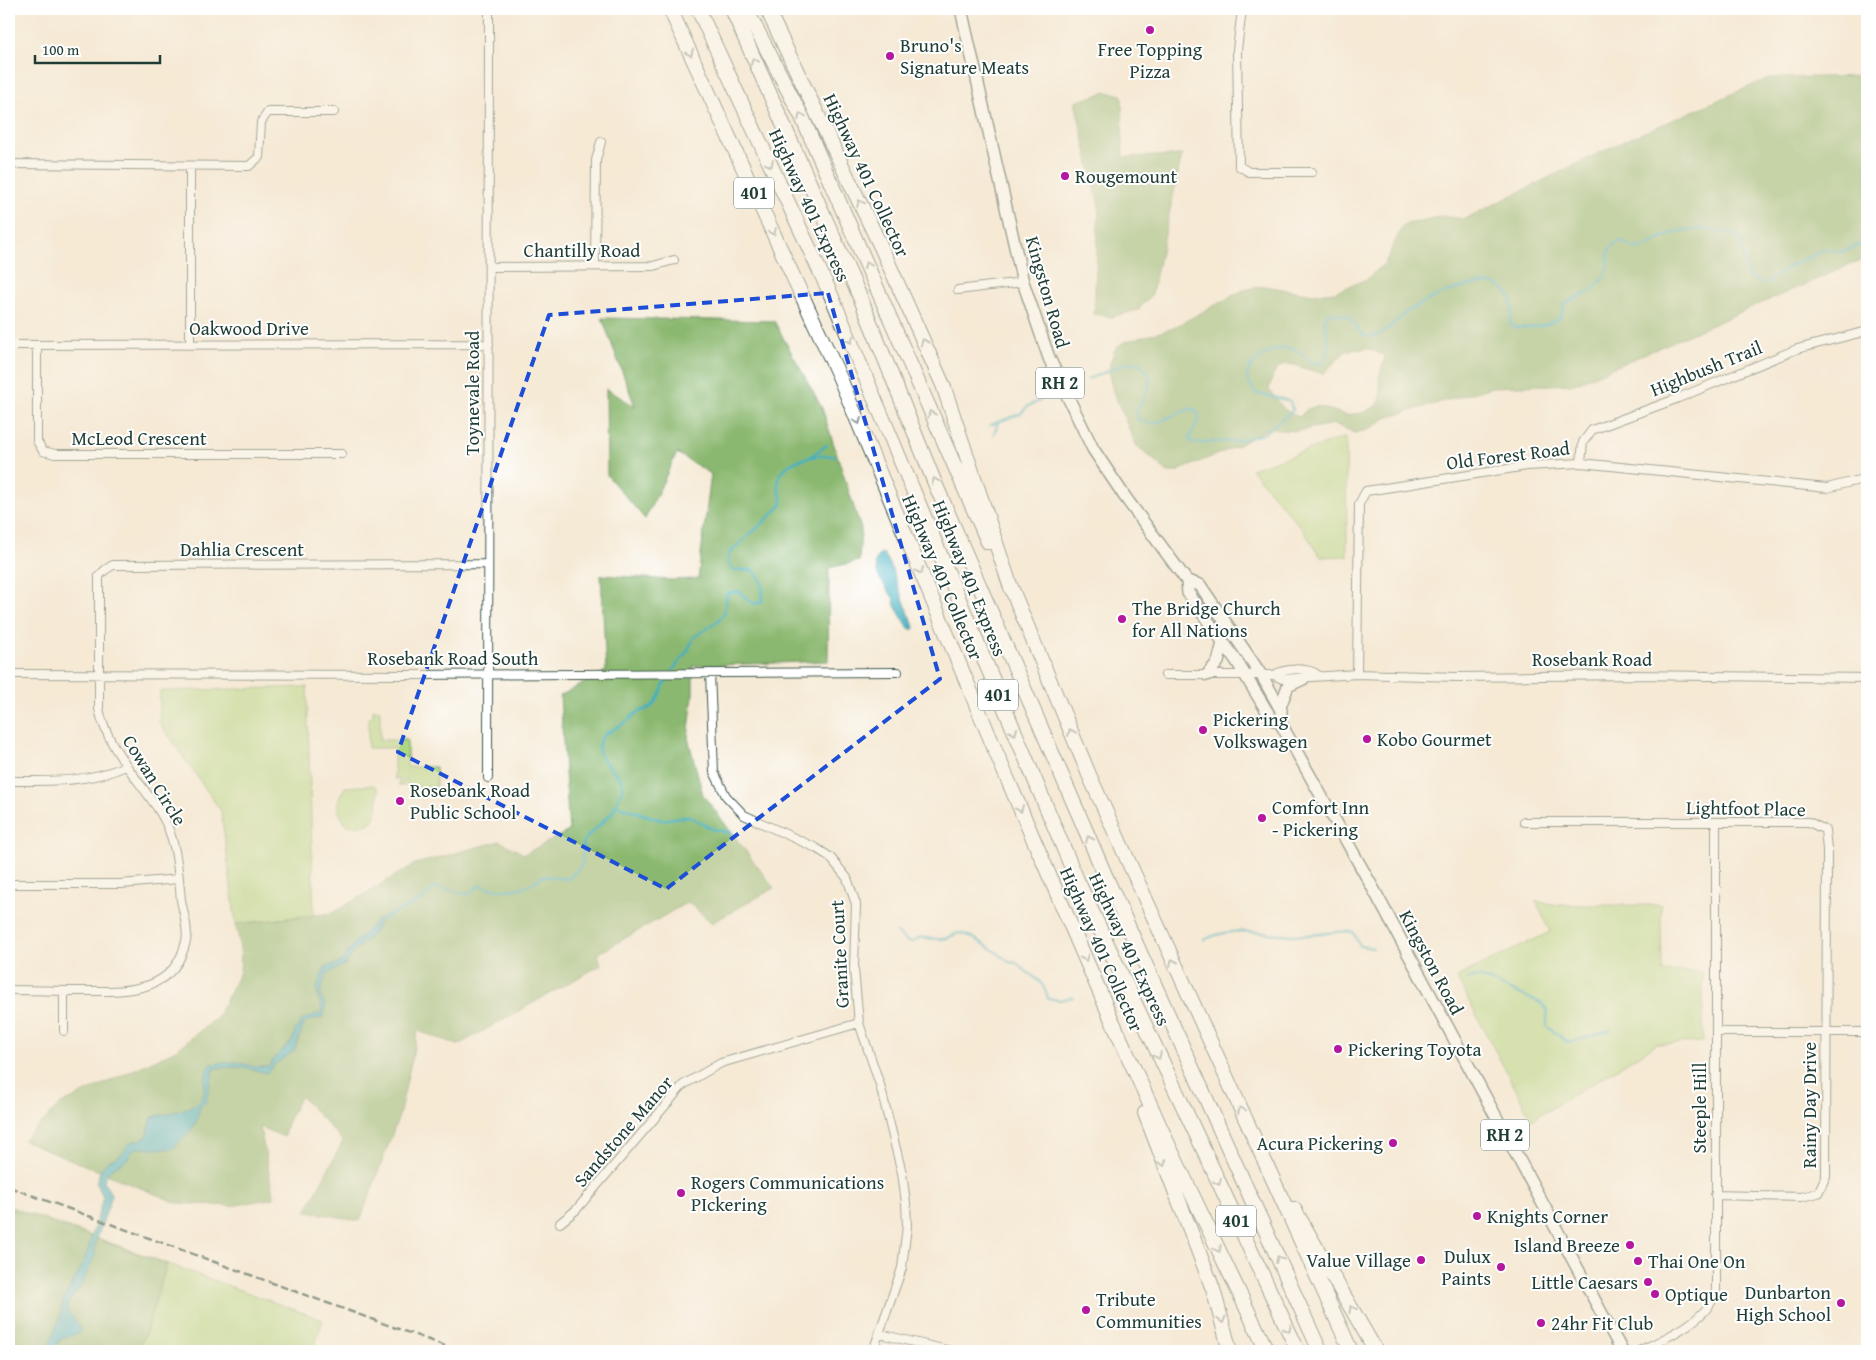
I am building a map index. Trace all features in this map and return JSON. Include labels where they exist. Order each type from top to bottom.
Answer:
[{"type":"highway","name":"Highway 401 Collector","points":[[670,9],[839,376],[986,728],[1111,1018],[1167,1142],[1267,1351]]},
{"type":"highway","name":"Highway 401 Express","points":[[698,9],[831,295],[1077,880],[1298,1351]]},
{"type":"highway","name":"Highway 401 Express","points":[[732,9],[860,297],[938,490],[1097,857],[1320,1351]]},
{"type":"highway","points":[[746,9],[802,117],[975,516],[1010,585]]},
{"type":"highway","name":"Highway 401 Collector","points":[[767,9],[881,247],[943,385],[1010,585],[1090,777],[1351,1351]]},
{"type":"highway","points":[[1111,1018],[1157,1146],[1214,1289],[1230,1351]]},
{"type":"highway","points":[[1261,1154],[1323,1256],[1376,1351]]},
{"type":"main road","name":"Kingston Road","points":[[961,9],[1023,282],[1048,358],[1093,449],[1125,497],[1187,581],[1188,593],[1246,676],[1271,718],[1281,724]]},
{"type":"main road","name":"Kingston Road","points":[[1187,581],[1200,585],[1262,676],[1280,707],[1281,724],[1374,890],[1622,1351]]},
{"type":"main road","points":[[1207,675],[1218,662],[1223,643]]},
{"type":"main road","points":[[1280,707],[1288,686],[1303,679]]},
{"type":"street","name":"Toynevale Road","points":[[488,778],[489,9]]},
{"type":"street","points":[[1242,9],[1237,50],[1239,166],[1249,172],[1312,172]]},
{"type":"street","points":[[9,164],[249,166],[259,157],[261,122],[268,112],[334,112]]},
{"type":"street","points":[[595,266],[596,160],[600,142]]},
{"type":"street","points":[[190,167],[190,345]]},
{"type":"street","name":"Chantilly Road","points":[[489,267],[653,266],[674,260]]},
{"type":"street","points":[[958,290],[1023,282]]},
{"type":"street","name":"Highbush Trail","points":[[1582,463],[1583,442],[1592,430],[1676,399],[1797,349],[1867,331]]},
{"type":"street","name":"Oakwood Drive","points":[[9,345],[489,344]]},
{"type":"street","name":"McLeod Crescent","points":[[37,345],[37,441],[43,451],[65,454],[342,454]]},
{"type":"street","name":"Old Forest Road","points":[[1357,674],[1358,504],[1366,491],[1527,466],[1582,463],[1827,488],[1867,478]]},
{"type":"street","name":"Dahlia Crescent","points":[[100,675],[99,576],[113,565],[488,564]]},
{"type":"street","name":"Rosebank Road","points":[[1164,675],[1262,676],[1274,675],[1281,671],[1312,671],[1318,675]]},
{"type":"street","name":"Rosebank Road South","points":[[9,674],[710,674],[898,672]]},
{"type":"street","name":"Granite Court","points":[[710,674],[714,772],[726,796],[744,815],[816,848],[830,857],[846,878],[856,904],[854,969],[859,1023],[880,1085],[902,1173],[907,1226],[902,1268],[873,1351]]},
{"type":"street","name":"Rosebank Road","points":[[1274,675],[1282,679],[1311,679],[1318,675],[1357,674],[1457,677],[1632,675],[1867,678]]},
{"type":"street","name":"Cowan Circle","points":[[9,990],[135,990],[150,986],[172,972],[187,940],[170,831],[160,813],[126,766],[102,722],[99,708],[100,675]]},
{"type":"street","points":[[9,781],[66,781],[97,777],[126,766]]},
{"type":"street","name":"Lightfoot Place","points":[[1524,822],[1716,824],[1809,822],[1825,830],[1827,849],[1825,1032]]},
{"type":"street","name":"Steeple Hill","points":[[1639,1351],[1695,1320],[1708,1308],[1714,1298],[1716,824]]},
{"type":"street","points":[[9,884],[121,884],[179,879]]},
{"type":"street","points":[[64,991],[64,1031]]},
{"type":"street","name":"Sandstone Manor","points":[[560,1224],[576,1210],[683,1085],[721,1063],[859,1023]]},
{"type":"street","points":[[1716,1032],[1867,1032]]},
{"type":"street","name":"Rainy Day Drive","points":[[1715,1195],[1800,1197],[1818,1193],[1826,1176],[1825,1032]]},
{"type":"street","points":[[880,1334],[951,1351]]},
{"type":"highlighted area","points":[[828,293],[940,679],[666,889],[398,752],[549,315]]},
{"type":"green space","points":[[1867,76],[1867,260],[1859,261],[1575,384],[1493,387],[1386,418],[1368,430],[1355,433],[1334,424],[1297,431],[1266,429],[1237,446],[1176,472],[1168,472],[1136,445],[1114,394],[1109,376],[1110,363],[1115,349],[1124,342],[1171,329],[1243,290],[1264,286],[1314,294],[1335,292],[1367,279],[1385,263],[1403,225],[1442,216],[1464,219],[1626,140],[1769,78]],"holes":[[[1367,348],[1385,356],[1379,378],[1381,398],[1378,405],[1362,413],[1346,415],[1317,406],[1307,409],[1299,417],[1285,410],[1269,390],[1278,368],[1283,365],[1290,364],[1324,373],[1346,351]]]},
{"type":"green space","points":[[1106,92],[1122,95],[1123,157],[1182,155],[1152,294],[1138,310],[1111,317],[1094,314],[1099,206],[1075,102]]},
{"type":"green space","points":[[602,318],[774,321],[822,408],[861,529],[859,561],[829,568],[828,661],[693,666],[693,696],[688,738],[703,795],[774,888],[712,923],[688,902],[598,954],[601,965],[458,1045],[418,1031],[399,1116],[360,1221],[306,1211],[343,1141],[301,1096],[287,1123],[284,1137],[260,1127],[274,1198],[232,1206],[177,1203],[23,1140],[61,1104],[178,1049],[218,1016],[240,972],[241,956],[236,924],[333,913],[415,864],[500,841],[524,854],[569,831],[560,696],[606,671],[601,575],[670,580],[698,579],[711,474],[677,453],[645,519],[607,475],[606,389],[635,406]]},
{"type":"green space","points":[[1346,437],[1347,556],[1321,557],[1302,529],[1251,469]]},
{"type":"green space","points":[[307,687],[314,915],[236,924],[221,811],[159,722],[160,691]]},
{"type":"green space","points":[[373,710],[380,710],[380,740],[407,740],[407,767],[436,767],[436,787],[407,787],[407,779],[404,779],[404,786],[399,786],[399,779],[394,779],[394,748],[368,748],[368,718],[373,717]]},
{"type":"green space","points":[[374,785],[378,789],[374,819],[364,825],[346,825],[338,810],[339,798],[345,787]]},
{"type":"green space","points":[[1536,901],[1558,905],[1661,905],[1662,971],[1703,972],[1703,1042],[1657,1044],[1532,1120],[1456,977],[1550,932]]},
{"type":"green space","points":[[9,1206],[323,1320],[313,1351],[9,1351]]},
{"type":"green space","points":[[9,1208],[167,1264],[144,1339],[132,1351],[9,1351]]},
{"type":"water","points":[[883,553],[888,560],[915,629],[909,629],[895,606],[894,599],[878,576],[875,563],[878,556]]},
{"type":"water","points":[[378,919],[380,920],[373,934],[354,951],[346,964],[326,974],[320,994],[325,1006],[324,1014],[322,1018],[308,1021],[304,1024],[294,1051],[275,1064],[267,1073],[242,1067],[214,1068],[206,1102],[200,1106],[194,1126],[173,1149],[136,1148],[125,1161],[108,1172],[104,1181],[112,1196],[95,1244],[95,1256],[80,1288],[69,1301],[67,1311],[78,1323],[81,1331],[78,1334],[61,1339],[53,1350],[25,1351],[9,1348],[9,1340],[33,1346],[48,1346],[60,1318],[63,1299],[80,1270],[88,1250],[103,1197],[96,1182],[101,1169],[107,1162],[122,1154],[129,1143],[147,1137],[152,1117],[164,1115],[199,1102],[202,1098],[206,1073],[210,1064],[236,1062],[256,1067],[269,1066],[275,1057],[292,1041],[295,1031],[303,1019],[321,1013],[322,1008],[316,991],[324,968],[341,962],[354,943]]},
{"type":"waterway","points":[[1088,379],[1127,363],[1139,362],[1150,376],[1148,391],[1136,412],[1139,420],[1146,423],[1159,422],[1186,410],[1193,409],[1198,413],[1199,419],[1189,439],[1193,443],[1237,441],[1263,434],[1293,410],[1290,402],[1255,393],[1247,378],[1249,368],[1266,354],[1285,348],[1299,352],[1315,363],[1323,363],[1328,352],[1328,337],[1324,321],[1328,313],[1348,316],[1359,331],[1365,335],[1374,336],[1384,331],[1407,312],[1428,301],[1455,289],[1483,284],[1495,285],[1504,289],[1510,297],[1512,306],[1510,325],[1520,328],[1534,327],[1558,319],[1562,314],[1564,304],[1589,292],[1601,281],[1607,269],[1610,249],[1619,241],[1634,248],[1640,248],[1671,234],[1700,229],[1740,236],[1747,276],[1764,284],[1790,266],[1826,249],[1840,252],[1867,242]]},
{"type":"waterway","points":[[990,425],[1020,414],[1028,406],[1040,401]]},
{"type":"waterway","points":[[994,434],[998,423]]},
{"type":"waterway","points":[[811,456],[827,445]]},
{"type":"waterway","points":[[672,671],[687,652],[694,637],[716,623],[724,614],[727,594],[738,591],[753,604],[762,602],[763,588],[761,580],[752,570],[733,570],[728,564],[728,555],[782,504],[778,485],[780,476],[785,469],[800,460],[818,456],[835,456]]},
{"type":"waterway","points":[[380,920],[422,900],[435,887],[470,894],[479,885],[488,888],[512,890],[528,885],[543,876],[568,879],[582,865],[584,840],[612,813],[623,788],[620,779],[602,759],[599,747],[602,737],[638,712],[653,705],[669,676]]},
{"type":"waterway","points":[[615,805],[661,820],[689,816],[712,829],[732,833]]},
{"type":"waterway","points":[[1204,940],[1229,932],[1242,931],[1294,935],[1353,932],[1360,946],[1373,948]]},
{"type":"waterway","points":[[896,932],[908,942],[913,942],[920,937],[948,938],[958,933],[970,936],[1009,962],[1017,963],[1039,981],[1046,991],[1048,999],[1060,1000],[1073,997]]},
{"type":"waterway","points":[[1467,979],[1480,977],[1543,1004],[1547,1011],[1547,1027],[1569,1043],[1610,1030]]},
{"type":"railway","points":[[9,1187],[459,1351]]},
{"type":"place","name":"Free Topping Pizza","points":[[1150,30]]},
{"type":"place","name":"Bruno's Signature Meats","points":[[890,56]]},
{"type":"place","name":"Rougemount","points":[[1065,176]]},
{"type":"place","name":"The Bridge Church for All Nations","points":[[1122,619]]},
{"type":"place","name":"Pickering Volkswagen","points":[[1203,730]]},
{"type":"place","name":"Kobo Gourmet","points":[[1367,739]]},
{"type":"place","name":"Rosebank Road Public School","points":[[400,801]]},
{"type":"place","name":"Comfort Inn - Pickering","points":[[1262,818]]},
{"type":"place","name":"Pickering Toyota","points":[[1338,1049]]},
{"type":"place","name":"Acura Pickering","points":[[1393,1143]]},
{"type":"place","name":"Rogers Communications PIckering","points":[[681,1193]]},
{"type":"place","name":"Knights Corner","points":[[1477,1216]]},
{"type":"place","name":"Island Breeze","points":[[1630,1245]]},
{"type":"place","name":"Value Village","points":[[1421,1260]]},
{"type":"place","name":"Thai One On","points":[[1638,1261]]},
{"type":"place","name":"Dulux Paints","points":[[1501,1267]]},
{"type":"place","name":"Little Caesars","points":[[1648,1282]]},
{"type":"place","name":"Optique","points":[[1655,1294]]},
{"type":"place","name":"Dunbarton High School","points":[[1841,1303]]},
{"type":"place","name":"Tribute Communities","points":[[1086,1310]]},
{"type":"place","name":"24hr Fit Club","points":[[1541,1323]]}]
